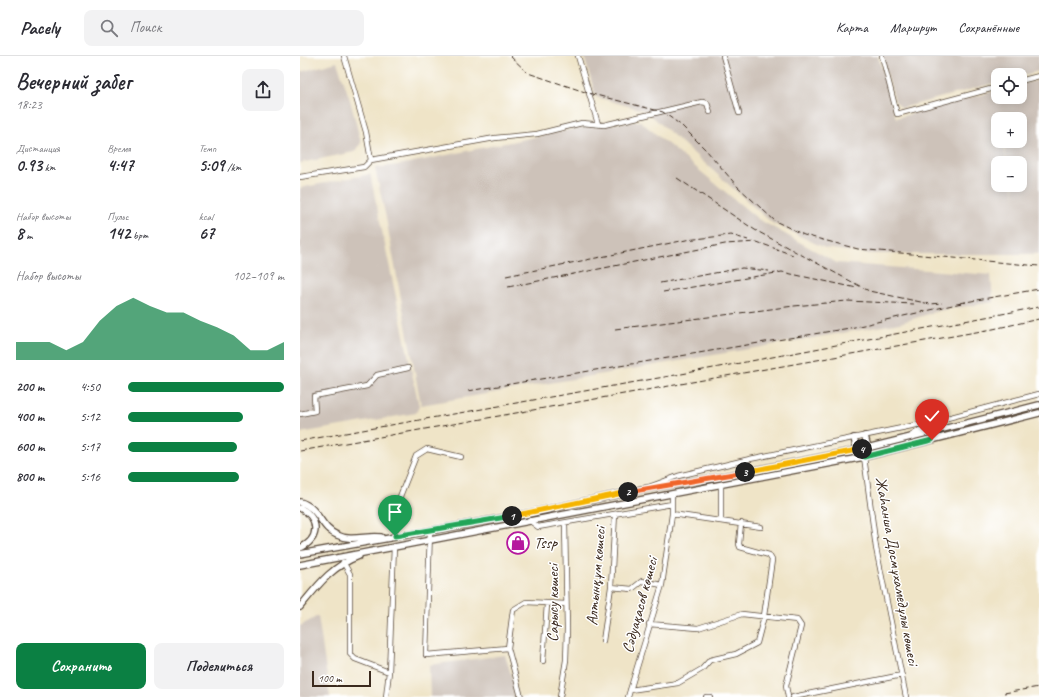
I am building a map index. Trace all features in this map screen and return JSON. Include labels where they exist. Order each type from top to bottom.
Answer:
[{"type":"main road","points":[[300,554],[530,513],[643,489],[719,477],[863,449],[1039,405]]},
{"type":"main road","points":[[300,565],[864,457],[1039,413]]},
{"type":"main road","points":[[863,449],[865,436]]},
{"type":"main road","points":[[854,438],[863,449]]},
{"type":"main road","points":[[300,502],[310,506],[329,530],[336,535],[344,538],[374,536],[385,538]]},
{"type":"main road","points":[[300,508],[312,516],[315,531],[308,544],[300,548]]},
{"type":"main road","points":[[300,607],[328,574],[343,562],[371,551]]},
{"type":"street","points":[[344,56],[366,132],[371,160]]},
{"type":"street","points":[[578,56],[598,124]]},
{"type":"street","points":[[723,56],[739,113]]},
{"type":"street","points":[[882,56],[897,114],[991,89]]},
{"type":"street","points":[[1027,79],[1039,76]]},
{"type":"street","points":[[300,177],[364,167],[371,160],[495,138],[537,134],[582,123],[598,124],[644,116],[702,102],[707,103],[710,112]]},
{"type":"street","points":[[300,414],[315,411],[314,396],[366,386],[377,375],[408,368]]},
{"type":"street","points":[[643,489],[660,482],[750,459],[936,421],[1039,394]]},
{"type":"street","points":[[907,438],[936,421]]},
{"type":"street","points":[[395,536],[397,504],[416,456],[427,449],[461,457]]},
{"type":"street","name":"Жаһанша Досмұхамедұлы көшесі","points":[[863,449],[876,548],[906,697]]},
{"type":"street","points":[[721,484],[721,521]]},
{"type":"street","name":"Сәдуақасов көшесі","points":[[628,697],[662,585],[672,514],[672,494]]},
{"type":"street","points":[[529,520],[538,526],[565,523],[672,504]]},
{"type":"street","name":"Алтынқұм көшесі","points":[[603,641],[610,587],[615,514]]},
{"type":"street","points":[[672,514],[741,523],[761,528]]},
{"type":"street","name":"Сарысу көшесі","points":[[560,697],[566,660],[565,523]]},
{"type":"street","points":[[630,690],[678,683],[702,669],[710,660],[736,654],[757,642],[764,616],[772,560],[769,555],[740,547],[741,523]]},
{"type":"street","points":[[430,531],[426,656],[508,648]]},
{"type":"street","points":[[386,697],[389,672],[394,546]]},
{"type":"street","points":[[343,562],[350,574],[350,654],[354,659],[389,672]]},
{"type":"street","points":[[610,587],[632,589],[642,581],[662,585]]},
{"type":"street","points":[[521,697],[508,648],[513,610],[526,602],[566,604]]},
{"type":"street","points":[[544,661],[547,604]]},
{"type":"street","points":[[650,624],[692,629],[703,628],[735,615],[764,616],[797,620],[801,626],[786,686],[788,697]]},
{"type":"street","points":[[793,697],[902,675]]},
{"type":"shaded area","points":[[584,56],[878,56],[896,118],[991,92],[991,104],[1027,104],[1027,83],[1039,80],[1039,254],[866,254],[825,248],[772,223],[646,111],[596,97]]},
{"type":"shaded area","points":[[882,56],[1039,56],[1039,71],[1027,74],[1027,68],[991,68],[991,84],[902,108],[895,101]]},
{"type":"shaded area","points":[[337,62],[350,100],[361,143],[354,152],[300,163],[300,72]]},
{"type":"shaded area","points":[[640,121],[758,219],[837,263],[991,275],[993,302],[938,311],[900,323],[421,405],[386,218],[375,168],[399,165],[583,127]]},
{"type":"shaded area","points":[[370,174],[419,406],[416,413],[300,433],[300,188]]},
{"type":"shaded area","points":[[318,616],[330,697],[300,697],[300,626]]},
{"type":"shaded area","points":[[505,655],[513,681],[514,697],[430,697],[429,665]]},
{"type":"railway","points":[[510,56],[528,73],[588,93],[663,112],[682,126],[707,151],[737,186],[775,221],[804,235],[858,249],[1039,266]]},
{"type":"railway","points":[[677,178],[755,230],[869,291],[930,304],[942,303]]},
{"type":"railway","points":[[506,276],[686,240],[731,235],[748,240]]},
{"type":"railway","points":[[508,287],[725,244],[757,242],[793,255]]},
{"type":"railway","points":[[660,283],[742,268],[769,271]]},
{"type":"railway","points":[[663,292],[782,272],[857,288]]},
{"type":"railway","points":[[960,303],[1039,289]]},
{"type":"railway","points":[[615,329],[794,306],[847,301],[914,304]]},
{"type":"railway","points":[[468,391],[850,328],[966,302]]},
{"type":"railway","points":[[300,441],[687,373],[1039,307]]},
{"type":"railway","points":[[300,451],[993,329],[1039,319]]},
{"type":"railway","points":[[1004,693],[1039,687]]},
{"type":"place","name":"Tssp","points":[[518,543]]},
{"type":"route","points":[[395,536],[530,513],[643,489],[719,477],[862,449],[864,457],[932,440]]}]
